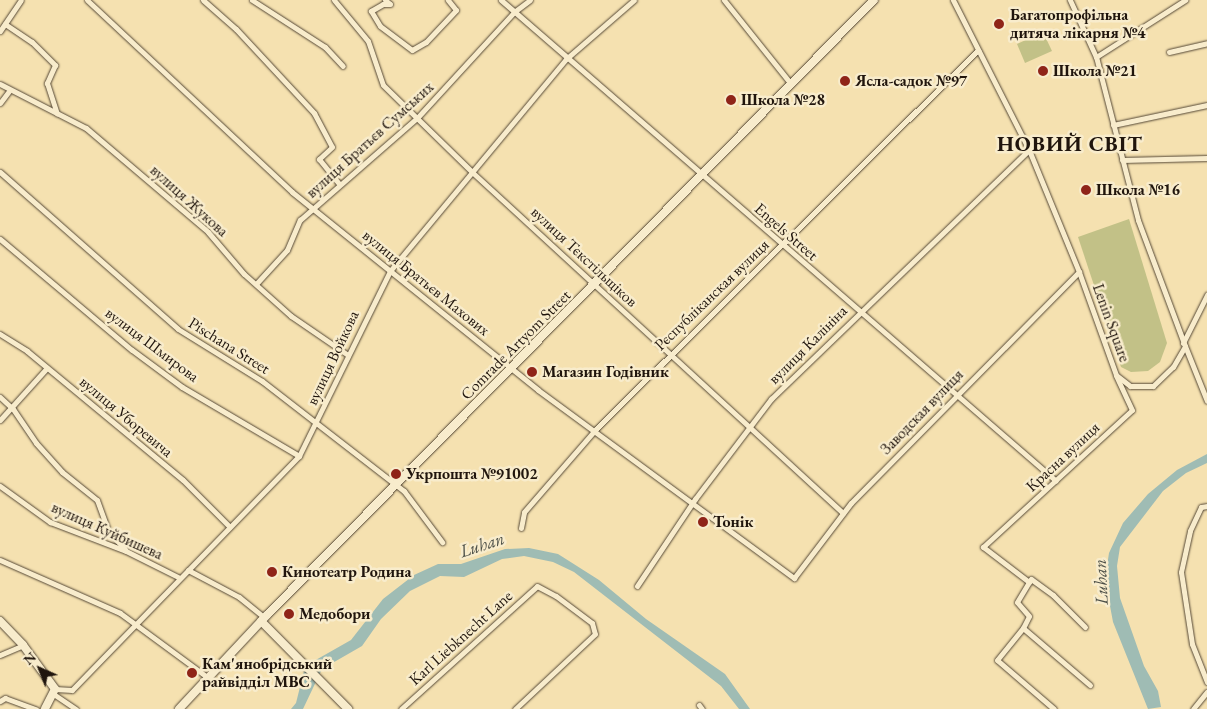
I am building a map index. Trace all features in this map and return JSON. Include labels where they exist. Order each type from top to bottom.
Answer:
[{"type":"street","points":[[0,31],[21,0]]},
{"type":"street","name":"вулиця Братьєв Махових","points":[[88,0],[258,163],[390,271],[594,432],[794,578]]},
{"type":"street","points":[[203,0],[236,29],[314,113],[332,147],[319,159],[339,184]]},
{"type":"street","points":[[252,0],[324,47],[343,66]]},
{"type":"street","name":"вулиця Тєкстільщіков","points":[[334,0],[368,41],[383,84],[472,172],[843,513]]},
{"type":"street","points":[[390,1],[371,11],[380,26],[412,50],[426,42],[456,10],[448,0]]},
{"type":"street","name":"Engels Street","points":[[501,0],[566,59],[781,245],[957,393],[1056,481]]},
{"type":"street","name":"вулиця Братьєв Сумських","points":[[256,284],[286,250],[300,220],[339,184],[417,118],[514,12],[530,0]]},
{"type":"street","name":"вулиця Войкова","points":[[54,691],[72,690],[299,456],[317,424],[348,355],[390,271],[566,59],[634,0]]},
{"type":"street","points":[[724,0],[791,84]]},
{"type":"street","name":"Comrade Artyom Street","points":[[178,709],[207,676],[395,485],[513,369],[874,0]]},
{"type":"street","name":"Lenin Square","points":[[953,0],[1029,150],[1079,272],[1116,375],[1130,386],[1153,386],[1173,367],[1184,344]]},
{"type":"street","points":[[1070,0],[1096,57],[1138,220],[1207,401]]},
{"type":"street","points":[[1096,57],[1185,0]]},
{"type":"street","points":[[5,24],[32,42],[55,65],[47,83],[57,114]]},
{"type":"street","points":[[1169,52],[1207,43]]},
{"type":"street","name":"Рєспубліканская вулиця","points":[[521,528],[524,512],[594,432],[669,354],[978,50]]},
{"type":"street","name":"вулиця Жукова","points":[[0,84],[9,91],[86,128],[201,226],[256,284],[291,316],[348,355]]},
{"type":"street","points":[[0,103],[9,91]]},
{"type":"street","points":[[1113,125],[1207,105]]},
{"type":"street","name":"вулиця Калініна","points":[[637,586],[692,503],[748,426],[861,311],[1029,150]]},
{"type":"street","points":[[1122,160],[1207,158]]},
{"type":"street","name":"Pischana Street","points":[[0,172],[178,329],[262,380],[395,485],[442,542]]},
{"type":"street","name":"вулиця Шмирова","points":[[0,239],[132,350],[182,387],[299,456]]},
{"type":"street","name":"Заводская вулиця","points":[[794,578],[843,513],[957,393],[1079,272]]},
{"type":"street","points":[[1184,344],[1207,295]]},
{"type":"street","name":"вулиця Уборевича","points":[[0,334],[27,351],[46,369],[182,480],[230,528]]},
{"type":"street","points":[[0,420],[13,409],[46,369]]},
{"type":"street","name":"Красна вулиця","points":[[1029,582],[983,547],[1132,410],[1116,375]]},
{"type":"street","points":[[0,398],[13,409],[49,458],[97,500],[108,531],[126,551]]},
{"type":"street","name":"вулиця Куйбишева","points":[[0,486],[50,522],[126,551],[180,578]]},
{"type":"street","points":[[1207,506],[1201,507],[1190,531],[1181,572],[1192,644],[1207,682]]},
{"type":"street","points":[[0,560],[120,613],[138,624],[207,676]]},
{"type":"street","points":[[188,570],[239,597],[263,619],[285,645],[347,708]]},
{"type":"street","points":[[1054,709],[997,660],[1023,628],[1030,616],[1017,602],[1031,579],[1054,595],[1085,627]]},
{"type":"street","name":"Karl Liebknecht Lane","points":[[401,709],[537,586],[556,596],[592,622],[596,634],[515,709]]},
{"type":"street","points":[[0,621],[23,645],[54,691],[76,709]]},
{"type":"street","points":[[1023,628],[1090,685]]},
{"type":"street","points":[[0,655],[23,645]]},
{"type":"street","points":[[1193,709],[1207,692],[1207,688]]},
{"type":"street","points":[[45,709],[54,691]]},
{"type":"street","points":[[0,701],[6,698],[36,709]]},
{"type":"shaded area","points":[[1043,32],[1052,51],[1025,63],[1017,44]]},
{"type":"shaded area","points":[[1129,219],[1167,343],[1160,362],[1148,371],[1131,372],[1121,367],[1078,237]]},
{"type":"water","points":[[1207,454],[1207,463],[1186,473],[1163,491],[1120,547],[1117,566],[1120,598],[1144,666],[1158,691],[1161,707],[1148,709],[1113,622],[1105,579],[1109,553],[1123,523],[1148,494],[1177,470]]},
{"type":"water","points":[[529,548],[558,554],[599,580],[646,619],[725,674],[750,709],[739,709],[721,686],[574,572],[553,562],[524,556],[502,559],[464,577],[440,576],[410,591],[381,619],[362,646],[322,669],[303,709],[291,709],[296,703],[304,671],[314,661],[351,640],[383,599],[414,575],[438,564],[461,564],[505,549]]},
{"type":"place","name":"Багатопрофільна дитяча лікарня №4","points":[[999,24]]},
{"type":"place","name":"Школа №21","points":[[1043,71]]},
{"type":"place","name":"Ясла-садок №97","points":[[845,81]]},
{"type":"place","name":"Школа №28","points":[[731,100]]},
{"type":"place","name":"Школа №16","points":[[1086,190]]},
{"type":"place","name":"Магазин Годівник","points":[[532,372]]},
{"type":"place","name":"Укрпошта №91002","points":[[396,474]]},
{"type":"place","name":"Тонік","points":[[703,522]]},
{"type":"place","name":"Кинотеатр Родина","points":[[272,572]]},
{"type":"place","name":"Медобори","points":[[289,614]]},
{"type":"place","name":"Кам'янобрідський райвідділ МВС","points":[[192,673]]},
{"type":"district","name":"НОВИЙ СВІТ","points":[[1070,144]]},
{"type":"water label","name":"Luhan","points":[[482,545]]},
{"type":"water label","name":"Luhan","points":[[1101,582]]}]
